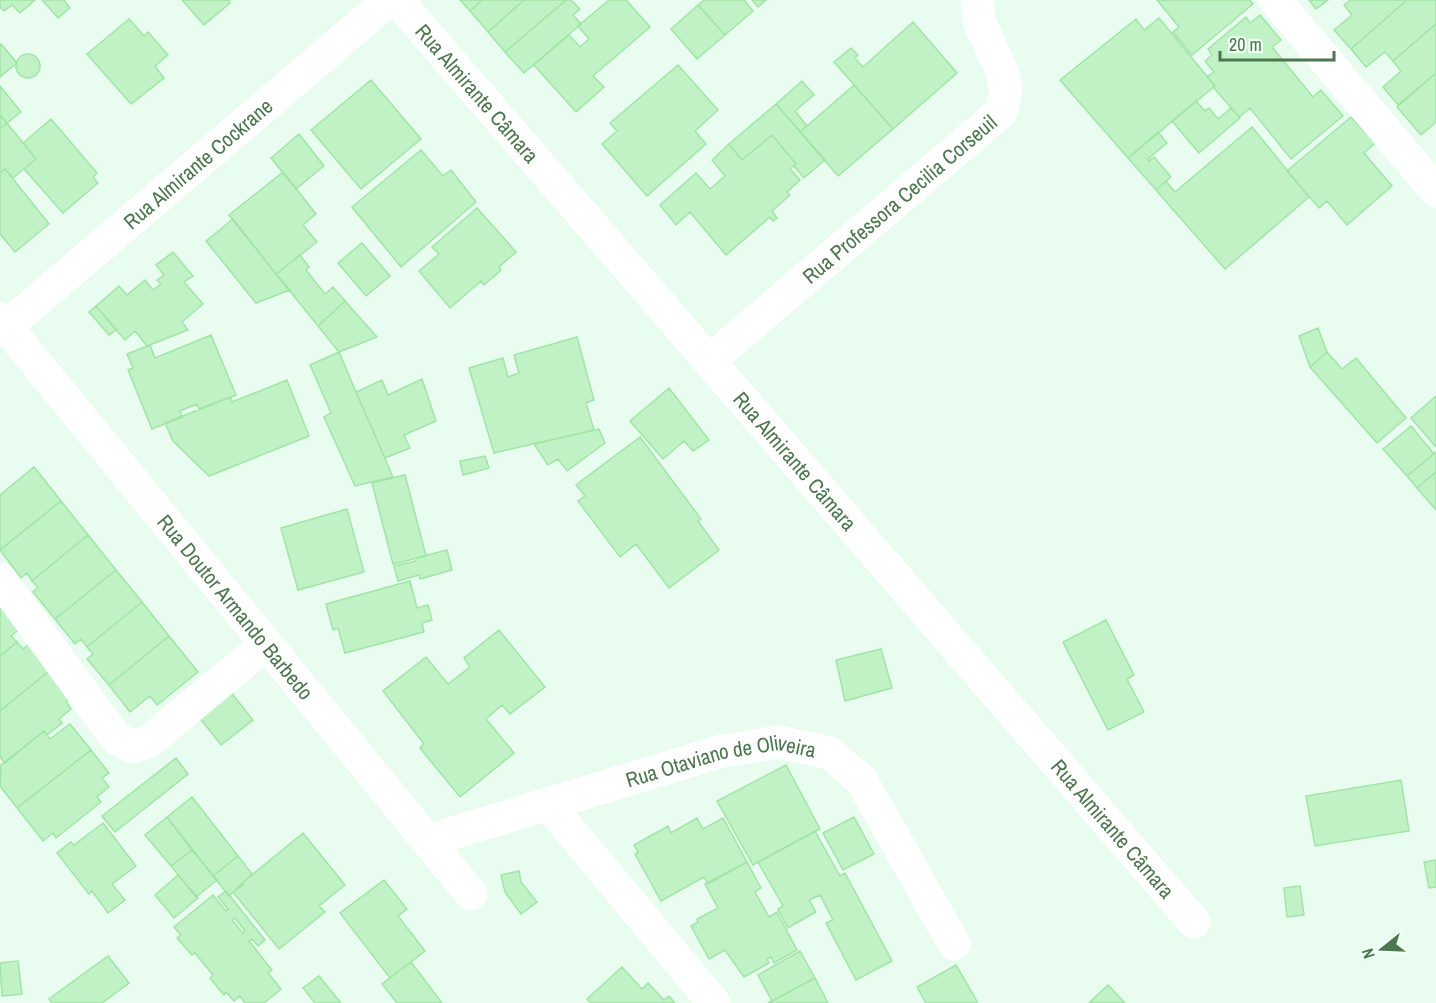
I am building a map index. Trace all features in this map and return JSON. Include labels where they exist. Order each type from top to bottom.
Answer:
[{"type":"street","name":"Rua Almirante Cockrane","points":[[3,323],[389,0]]},
{"type":"street","name":"Rua Almirante Câmara","points":[[397,0],[1194,922]]},
{"type":"street","name":"Rua Professora Cecilia Corseuil","points":[[709,361],[1001,112],[1006,90],[1001,69],[980,23],[977,0]]},
{"type":"street","points":[[1275,0],[1436,190]]},
{"type":"street","name":"Rua Doutor Armando Barbedo","points":[[3,323],[471,894]]},
{"type":"street","points":[[0,579],[116,738],[132,747],[148,742],[266,644]]},
{"type":"street","name":"Rua Otaviano de Oliveira","points":[[427,841],[722,751],[778,742],[830,753],[862,781],[954,945]]},
{"type":"street","points":[[548,804],[714,1003]]},
{"type":"building","points":[[0,0],[35,0],[20,13],[12,5],[4,11],[0,7]]},
{"type":"building","points":[[42,0],[64,0],[70,8],[58,18]]},
{"type":"building","points":[[182,0],[230,0],[230,3],[204,25]]},
{"type":"building","points":[[460,0],[482,0],[470,11]]},
{"type":"building","points":[[482,0],[524,0],[488,32],[470,11]]},
{"type":"building","points":[[524,0],[566,0],[505,52],[488,32]]},
{"type":"building","points":[[566,0],[571,0],[580,9],[573,15],[581,24],[524,73],[505,52]]},
{"type":"building","points":[[609,0],[626,0],[650,27],[593,76],[604,87],[576,112],[534,65],[569,35],[580,47],[589,39],[578,26]]},
{"type":"building","points":[[704,0],[744,0],[753,11],[725,35],[698,5]]},
{"type":"building","points":[[752,0],[766,0],[758,7]]},
{"type":"building","points":[[1157,0],[1250,0],[1253,4],[1192,55],[1173,32],[1179,27]]},
{"type":"building","points":[[1309,0],[1328,0],[1316,9]]},
{"type":"building","points":[[1350,0],[1407,0],[1351,49],[1334,30],[1352,15],[1344,5]]},
{"type":"building","points":[[1407,0],[1436,0],[1436,24],[1393,61],[1385,52],[1366,67],[1351,49]]},
{"type":"building","points":[[698,5],[725,35],[697,59],[671,29]]},
{"type":"building","points":[[1260,15],[1281,40],[1272,47],[1313,97],[1321,90],[1343,116],[1291,159],[1250,108],[1239,117],[1207,77],[1214,72],[1205,61],[1212,55],[1208,49],[1246,17],[1250,23]]},
{"type":"building","points":[[1159,18],[1215,86],[1128,158],[1060,80],[1136,19],[1144,30]]},
{"type":"building","points":[[129,19],[144,36],[148,32],[168,55],[155,66],[164,78],[131,104],[87,54]]},
{"type":"building","points":[[913,22],[957,73],[893,129],[834,62],[851,48],[858,55],[855,58],[863,67]]},
{"type":"building","points":[[1436,24],[1436,73],[1398,105],[1383,87],[1401,71],[1393,61]]},
{"type":"building","points":[[0,45],[17,63],[0,77]]},
{"type":"building","points":[[28,54],[36,58],[40,66],[36,74],[28,78],[20,74],[16,66],[20,58]]},
{"type":"building","points":[[678,65],[718,110],[695,131],[706,144],[647,196],[602,144],[617,131],[610,123]]},
{"type":"building","points":[[1436,73],[1436,122],[1421,135],[1397,107]]},
{"type":"building","points":[[371,80],[421,139],[361,189],[311,130]]},
{"type":"building","points":[[802,81],[814,95],[795,111],[807,126],[800,132],[776,104]]},
{"type":"building","points":[[854,85],[893,129],[838,176],[800,132]]},
{"type":"building","points":[[0,86],[21,112],[7,123],[0,115]]},
{"type":"building","points":[[1196,101],[1205,111],[1209,108],[1218,119],[1231,108],[1240,118],[1199,153],[1172,121]]},
{"type":"building","points":[[776,104],[825,160],[804,178],[794,166],[796,164],[772,135],[742,160],[729,144]]},
{"type":"building","points":[[0,115],[7,123],[0,129]]},
{"type":"building","points":[[1351,117],[1375,143],[1364,153],[1392,186],[1347,225],[1327,201],[1319,208],[1287,171]]},
{"type":"building","points":[[51,119],[97,173],[93,177],[98,183],[63,213],[24,169],[36,159],[23,143]]},
{"type":"building","points":[[7,123],[36,159],[13,178],[5,169],[0,173],[0,129]]},
{"type":"building","points":[[1252,127],[1309,197],[1225,269],[1156,190],[1166,181],[1175,192]]},
{"type":"building","points":[[1158,132],[1167,143],[1148,159],[1149,161],[1154,157],[1171,177],[1156,190],[1128,158]]},
{"type":"building","points":[[299,134],[324,166],[296,189],[271,158]]},
{"type":"building","points":[[772,135],[796,164],[790,169],[800,180],[787,192],[790,195],[772,211],[777,218],[773,221],[770,217],[726,255],[690,212],[676,225],[660,205],[696,173],[710,189],[725,176],[712,160],[729,144],[742,160]]},
{"type":"building","points":[[421,150],[443,176],[451,170],[476,202],[401,267],[352,207]]},
{"type":"building","points":[[5,169],[49,224],[15,252],[0,234],[0,173]]},
{"type":"building","points":[[283,172],[316,214],[303,225],[317,242],[276,274],[229,215]]},
{"type":"building","points":[[477,208],[516,252],[484,285],[481,281],[450,308],[419,271],[439,254],[432,247]]},
{"type":"building","points":[[233,219],[290,290],[256,303],[206,241]]},
{"type":"building","points":[[362,243],[390,276],[366,296],[338,263]]},
{"type":"building","points":[[173,252],[193,276],[184,282],[203,304],[182,322],[188,330],[147,346],[135,331],[125,340],[96,306],[119,286],[127,295],[145,280],[153,290],[161,284],[157,280],[164,275],[156,265]]},
{"type":"building","points":[[300,255],[309,267],[306,270],[325,294],[333,287],[345,301],[318,326],[276,274]]},
{"type":"building","points":[[345,301],[377,337],[339,352],[318,326]]},
{"type":"building","points":[[96,306],[116,330],[109,335],[89,312]]},
{"type":"building","points":[[1318,328],[1327,352],[1310,367],[1299,336]]},
{"type":"building","points":[[211,335],[236,395],[199,409],[197,404],[180,411],[182,417],[152,429],[128,370],[133,368],[127,354],[150,345],[155,358]]},
{"type":"building","points":[[577,337],[594,400],[586,403],[594,430],[494,453],[469,368],[503,358],[508,377],[519,373],[514,355]]},
{"type":"building","points":[[339,352],[393,477],[355,486],[324,417],[331,413],[310,365]]},
{"type":"building","points":[[1327,352],[1342,369],[1356,358],[1406,418],[1377,443],[1310,367]]},
{"type":"building","points":[[422,379],[436,421],[404,435],[410,448],[385,458],[356,392],[382,380],[388,395]]},
{"type":"building","points":[[287,380],[309,436],[209,476],[173,441],[165,423],[231,397],[232,402]]},
{"type":"building","points":[[669,388],[709,440],[693,451],[684,441],[663,459],[630,421]]},
{"type":"building","points":[[1436,396],[1436,447],[1411,418]]},
{"type":"building","points":[[1411,426],[1434,454],[1407,476],[1383,449]]},
{"type":"building","points":[[599,429],[605,443],[567,471],[558,459],[548,465],[534,444]]},
{"type":"building","points":[[640,437],[701,519],[698,521],[719,550],[669,588],[636,544],[620,557],[578,501],[585,496],[576,485]]},
{"type":"building","points":[[1436,452],[1436,472],[1417,488],[1407,476]]},
{"type":"building","points":[[485,456],[489,468],[463,475],[460,461]]},
{"type":"building","points":[[34,467],[61,501],[0,550],[0,495]]},
{"type":"building","points":[[1436,472],[1436,510],[1417,488]]},
{"type":"building","points":[[405,475],[426,556],[393,564],[372,483]]},
{"type":"building","points":[[61,501],[88,535],[32,581],[27,573],[21,578],[0,550]]},
{"type":"building","points":[[347,509],[364,572],[298,590],[281,528]]},
{"type":"building","points":[[88,535],[116,570],[55,619],[33,592],[38,587],[32,581]]},
{"type":"building","points":[[447,550],[452,570],[420,579],[419,575],[398,581],[394,566]]},
{"type":"building","points":[[116,570],[142,602],[87,647],[81,639],[75,644],[55,619]]},
{"type":"building","points":[[410,581],[417,608],[428,605],[432,620],[422,623],[424,632],[345,653],[338,628],[333,630],[326,604]]},
{"type":"building","points":[[0,601],[21,628],[11,636],[17,642],[0,656]]},
{"type":"building","points":[[142,602],[169,636],[109,685],[87,659],[93,654],[87,647]]},
{"type":"building","points":[[1106,620],[1134,675],[1127,679],[1144,712],[1108,730],[1063,642]]},
{"type":"building","points":[[499,630],[545,687],[510,714],[502,705],[486,719],[514,753],[460,797],[420,748],[424,744],[383,691],[426,657],[448,684],[470,667],[464,658]]},
{"type":"building","points":[[169,636],[198,672],[157,705],[150,696],[130,712],[109,685]]},
{"type":"building","points":[[17,642],[23,649],[32,642],[53,668],[0,711],[0,656]]},
{"type":"building","points":[[881,649],[892,688],[845,701],[836,660]]},
{"type":"building","points":[[53,668],[75,695],[66,702],[71,709],[59,719],[62,723],[47,735],[44,731],[5,763],[0,757],[0,711]]},
{"type":"building","points":[[226,686],[253,720],[221,745],[195,712]]},
{"type":"building","points":[[70,724],[91,750],[17,808],[0,786],[1,765],[44,731],[50,739]]},
{"type":"building","points":[[91,750],[109,773],[102,778],[109,787],[97,797],[101,802],[56,838],[53,833],[43,841],[17,808]]},
{"type":"building","points":[[176,758],[188,774],[115,832],[102,816]]},
{"type":"building","points":[[786,765],[820,829],[753,865],[717,801]]},
{"type":"building","points":[[1401,780],[1409,831],[1315,846],[1306,796]]},
{"type":"building","points":[[192,797],[238,856],[213,876],[167,817]]},
{"type":"building","points":[[167,817],[192,850],[171,866],[145,835]]},
{"type":"building","points":[[854,817],[874,854],[843,870],[823,833]]},
{"type":"building","points":[[697,818],[703,829],[723,818],[747,862],[708,884],[704,877],[661,901],[635,854],[638,852],[634,845],[668,826],[671,833]]},
{"type":"building","points":[[103,823],[136,866],[112,884],[125,900],[108,913],[92,891],[89,894],[57,853],[71,842],[74,845]]},
{"type":"building","points":[[815,831],[840,876],[845,873],[892,961],[856,980],[826,923],[833,920],[820,895],[809,900],[816,912],[788,928],[778,909],[783,906],[758,862]]},
{"type":"building","points":[[303,833],[345,885],[319,906],[325,912],[279,949],[233,892]]},
{"type":"building","points":[[192,850],[217,880],[196,897],[171,866]]},
{"type":"building","points":[[238,856],[252,874],[229,896],[213,876]]},
{"type":"building","points":[[1436,860],[1436,887],[1429,888],[1424,862]]},
{"type":"building","points":[[747,862],[761,888],[755,892],[769,917],[777,912],[797,950],[774,963],[771,957],[767,959],[769,963],[744,977],[725,950],[709,959],[691,926],[698,922],[697,919],[718,908],[705,884]]},
{"type":"building","points":[[519,871],[521,882],[537,902],[521,914],[505,892],[501,875]]},
{"type":"building","points":[[178,875],[198,898],[174,918],[155,895]]},
{"type":"building","points":[[384,880],[407,909],[398,916],[425,951],[390,978],[340,913]]},
{"type":"building","points":[[1300,886],[1304,915],[1287,917],[1284,888]]},
{"type":"building","points":[[226,891],[265,940],[258,946],[252,939],[249,941],[272,970],[268,973],[281,989],[264,1003],[245,1003],[240,996],[234,1001],[226,992],[224,995],[210,978],[213,975],[195,953],[192,955],[177,938],[181,935],[174,927],[213,895],[226,911],[228,909],[218,897]],"holes":[[[235,918],[245,931],[243,933],[232,920]]]},
{"type":"building","points":[[800,951],[815,978],[772,1001],[758,975]]},
{"type":"building","points":[[108,956],[129,983],[102,1003],[52,1003],[49,999]]},
{"type":"building","points":[[18,961],[22,994],[2,996],[0,963]]},
{"type":"building","points":[[411,962],[442,1003],[397,1003],[382,984]]},
{"type":"building","points":[[956,965],[978,1003],[926,1003],[917,987]]},
{"type":"building","points":[[622,967],[642,989],[648,983],[664,1000],[669,996],[675,1003],[591,1003],[587,999]]},
{"type":"building","points":[[319,976],[341,1003],[315,1003],[303,988]]},
{"type":"building","points":[[815,978],[828,1003],[768,1003],[772,1001]]},
{"type":"building","points":[[1108,985],[1125,1003],[1089,1003]]}]
